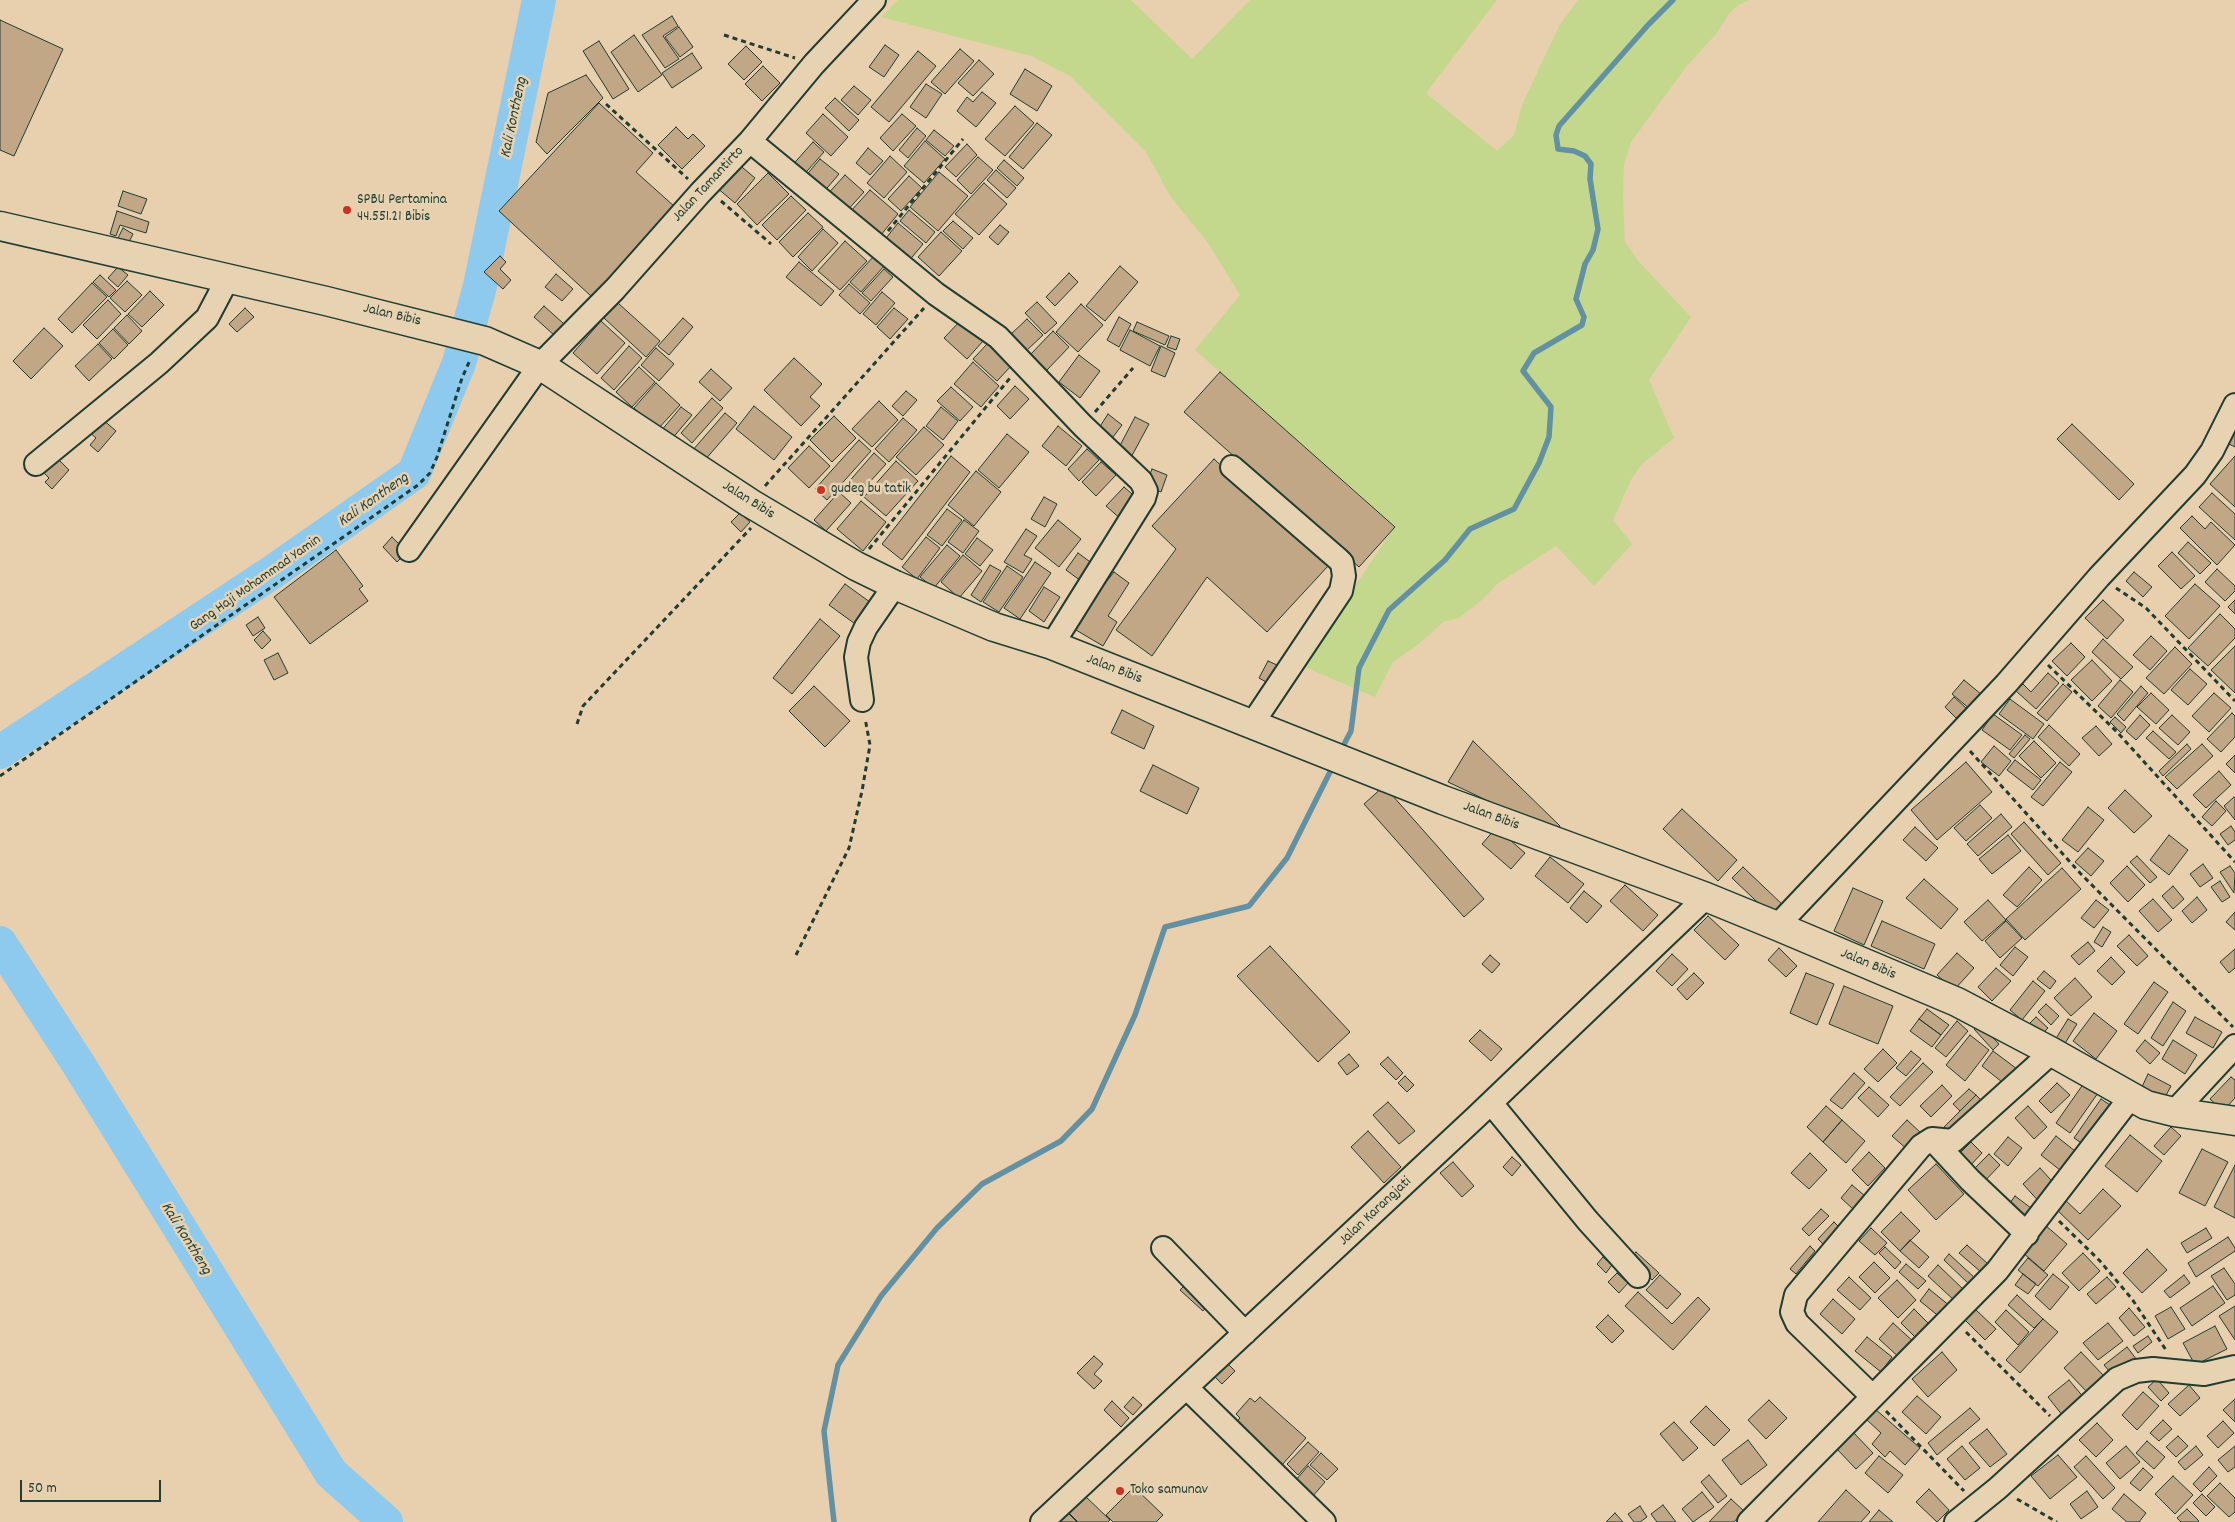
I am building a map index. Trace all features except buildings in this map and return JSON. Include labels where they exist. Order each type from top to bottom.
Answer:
[{"type":"main road","name":"Jalan Bibis","points":[[0,226],[442,328],[478,338],[540,365],[757,508],[856,566],[895,586],[994,627],[1052,645],[1443,800],[1706,897],[1777,926],[1957,1002],[2052,1052],[2130,1098],[2146,1105],[2174,1112],[2235,1121]]},
{"type":"street","name":"Jalan Tamantirto","points":[[409,550],[540,365],[615,289],[703,189],[750,141],[814,64],[874,0]]},
{"type":"street","points":[[750,141],[936,294],[998,337],[1083,426],[1142,481],[1146,491],[1144,498],[1052,645]]},
{"type":"street","points":[[36,464],[159,363],[207,318],[228,278]]},
{"type":"street","points":[[1777,926],[1957,736],[2099,577],[2195,475],[2212,451],[2234,409]]},
{"type":"street","points":[[1232,467],[1338,559],[1342,563],[1344,576],[1341,591],[1252,724]]},
{"type":"street","points":[[862,700],[856,657],[859,642],[866,627],[895,586]]},
{"type":"street","name":"Jalan Karangjati","points":[[1042,1522],[1491,1103],[1706,897]]},
{"type":"street","points":[[2174,1112],[2235,1046]]},
{"type":"street","points":[[1872,1396],[1797,1323],[1792,1312],[1796,1296],[1915,1154],[1932,1139],[1953,1141],[2052,1052]]},
{"type":"street","points":[[1749,1522],[1997,1271],[2130,1098]]},
{"type":"street","points":[[1491,1103],[1588,1221],[1638,1276]]},
{"type":"street","points":[[1932,1139],[1970,1180],[2027,1234]]},
{"type":"street","points":[[1163,1248],[1245,1334]]},
{"type":"street","points":[[1956,1522],[1998,1488],[2118,1379],[2136,1372],[2153,1370],[2204,1374],[2235,1366]]},
{"type":"street","points":[[1187,1388],[1324,1522]]},
{"type":"path","points":[[724,34],[814,64]]},
{"type":"path","points":[[606,104],[703,189],[771,244]]},
{"type":"path","points":[[877,245],[963,139]]},
{"type":"path","points":[[577,724],[583,706],[757,508],[936,294]]},
{"type":"path","name":"Gang Haji Mohammad Yamin","points":[[0,776],[418,485],[430,472],[437,457],[462,378],[478,338]]},
{"type":"path","points":[[856,566],[1023,362]]},
{"type":"path","points":[[1083,426],[1133,368]]},
{"type":"path","points":[[2099,577],[2146,608],[2235,701]]},
{"type":"path","points":[[2034,652],[2117,732],[2235,862]]},
{"type":"path","points":[[796,955],[849,848],[862,792],[870,745],[862,700]]},
{"type":"path","points":[[1957,736],[2080,873],[2235,1029]]},
{"type":"path","points":[[2046,1208],[2086,1246],[2132,1299],[2179,1372]]},
{"type":"path","points":[[1951,1317],[2062,1429]]},
{"type":"path","points":[[1872,1396],[1977,1504]]},
{"type":"path","points":[[1998,1488],[2058,1522]]},
{"type":"green space","points":[[898,0],[1131,0],[1192,59],[1250,0],[1497,0],[1426,93],[1497,151],[1514,135],[1522,105],[1559,26],[1578,0],[1750,0],[1738,5],[1729,14],[1717,33],[1686,67],[1631,142],[1624,165],[1625,242],[1640,263],[1691,317],[1649,380],[1674,438],[1641,465],[1631,480],[1613,520],[1632,544],[1594,586],[1556,546],[1497,584],[1483,599],[1459,618],[1443,622],[1419,644],[1393,662],[1375,697],[1302,666],[1395,526],[1195,350],[1240,295],[1208,243],[1170,196],[1146,152],[1070,76],[1031,56],[881,17]]},
{"type":"waterway","name":"Kali Kontheng","points":[[0,752],[274,571],[414,473],[459,363],[480,286],[539,0]]},
{"type":"waterway","points":[[1340,752],[1351,731],[1359,668],[1389,610],[1445,560],[1470,529],[1514,509],[1539,463],[1549,437],[1551,407],[1523,371],[1534,353],[1582,325],[1584,317],[1576,299],[1585,264],[1593,250],[1598,229],[1590,179],[1591,164],[1585,156],[1574,151],[1558,149],[1556,135],[1559,126],[1648,25],[1673,0]]},
{"type":"waterway","points":[[834,1522],[824,1431],[838,1365],[881,1296],[937,1228],[982,1184],[1061,1141],[1092,1109],[1135,1015],[1165,927],[1249,906],[1287,858],[1334,764]]},
{"type":"waterway","name":"Kali Kontheng","points":[[0,943],[79,1065],[331,1473],[386,1522]]},
{"type":"place","name":"SPBU Pertamina 44.551.21 Bibis","points":[[347,210]]},
{"type":"place","name":"gudeg bu tatik","points":[[821,490]]},
{"type":"place","name":"Toko samunav","points":[[1120,1491]]}]
